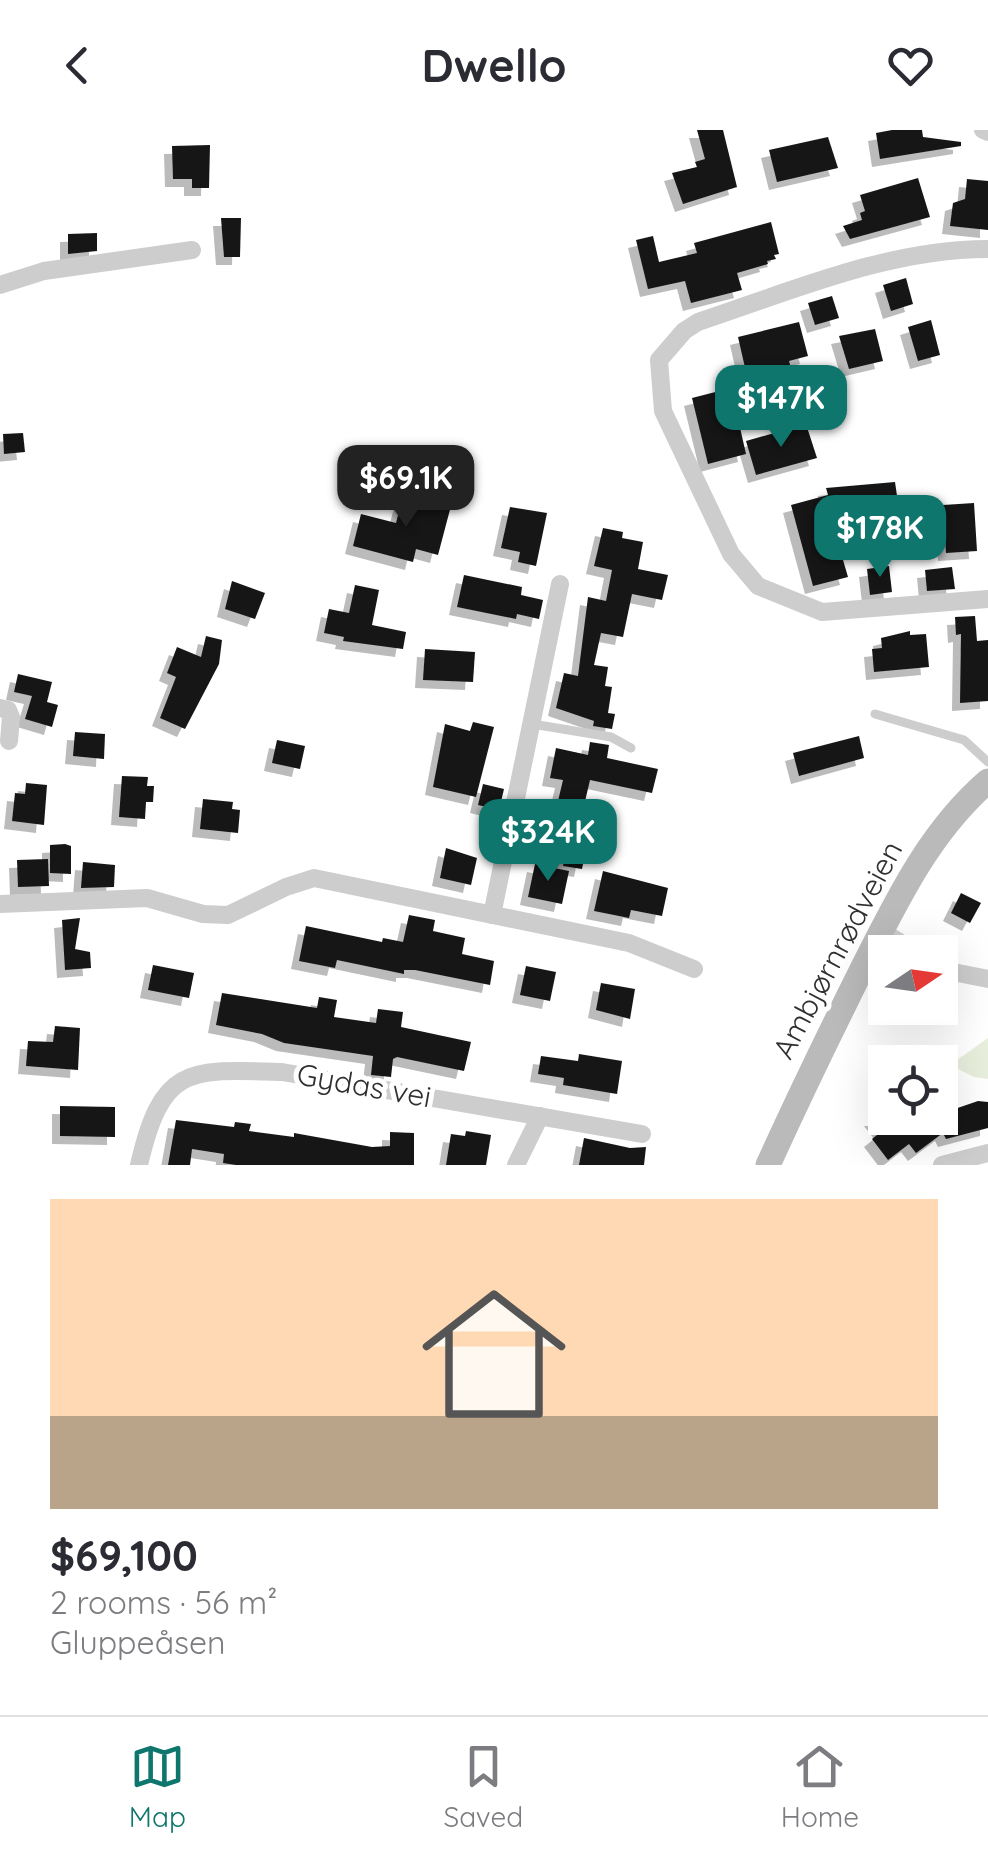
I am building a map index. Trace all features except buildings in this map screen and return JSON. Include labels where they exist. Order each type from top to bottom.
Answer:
[{"type":"street","points":[[988,249],[946,249],[892,259],[698,322],[659,360],[663,411],[731,554],[758,586],[822,612],[988,599]]},
{"type":"street","points":[[0,285],[44,271],[192,250]]},
{"type":"street","points":[[492,915],[560,584]]},
{"type":"street","points":[[0,708],[8,710],[11,716],[9,740]]},
{"type":"street","name":"Ambjørnrødveien","points":[[768,1165],[882,931],[936,835],[961,804],[988,781]]},
{"type":"street","points":[[0,904],[147,898],[203,914],[228,915],[314,878],[630,943],[694,969]]},
{"type":"street","points":[[882,931],[888,935]]},
{"type":"street","points":[[958,973],[988,980]]},
{"type":"street","name":"Gydas vei","points":[[139,1165],[147,1130],[161,1098],[180,1082],[225,1070],[282,1072],[642,1134]]},
{"type":"street","points":[[516,1165],[540,1116]]},
{"type":"street","points":[[942,1165],[988,1153]]},
{"type":"lane","points":[[875,714],[964,740],[988,762]]},
{"type":"lane","points":[[532,724],[611,738],[632,748]]},
{"type":"green space","points":[[988,1038],[988,1079],[958,1069],[958,1059]]}]
